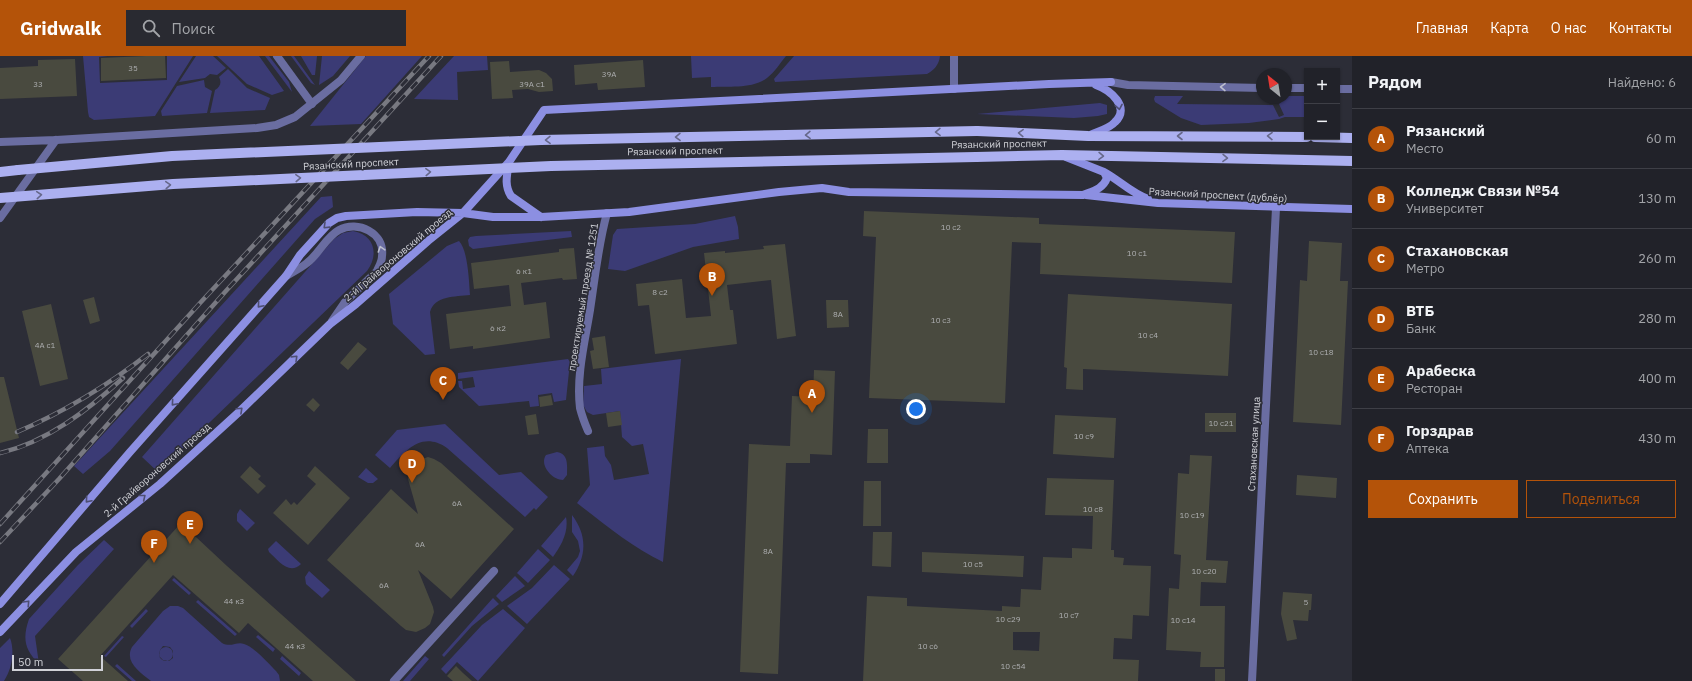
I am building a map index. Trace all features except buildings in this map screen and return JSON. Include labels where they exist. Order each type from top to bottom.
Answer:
[{"type":"main road","points":[[463,213],[509,162],[544,110],[1111,82]]},
{"type":"main road","points":[[1088,136],[1112,126],[1120,115],[1118,100],[1107,89],[1092,83]]},
{"type":"main road","name":"Рязанский проспект","points":[[0,172],[172,156],[541,140],[977,131],[1088,136],[1304,137]]},
{"type":"main road","points":[[1340,138],[1352,138]]},
{"type":"main road","points":[[1062,155],[1104,172],[1117,179],[1141,197],[1158,203]]},
{"type":"main road","name":"Рязанский проспект","points":[[0,198],[173,184],[551,166],[1062,155],[1352,161]]},
{"type":"main road","points":[[509,162],[506,181],[508,191],[515,200],[521,202],[541,217]]},
{"type":"main road","points":[[1083,195],[1097,190],[1105,185],[1107,178],[1104,172]]},
{"type":"main road","name":"Рязанский проспект (дублёр)","points":[[463,213],[493,217],[541,217],[607,213],[822,188],[849,192],[1083,195],[1158,203],[1276,208],[1352,209]]},
{"type":"main road","name":"2-й Грайвороновский проезд","points":[[0,604],[115,470],[286,276],[300,255],[329,223],[337,218],[346,216],[417,212],[463,213]]},
{"type":"main road","name":"2-й Грайвороновский проезд","points":[[0,632],[76,552],[160,484],[330,324],[356,304],[416,250],[463,213]]},
{"type":"street","points":[[277,56],[312,104]]},
{"type":"street","points":[[0,142],[257,128],[276,125],[289,120],[312,104],[341,80],[360,56]]},
{"type":"street","points":[[954,56],[954,89]]},
{"type":"street","points":[[1111,82],[1128,85],[1256,88]]},
{"type":"street","points":[[1292,88],[1304,88]]},
{"type":"street","points":[[1340,89],[1352,89]]},
{"type":"street","points":[[0,218],[56,140]]},
{"type":"street","name":"Стахановская улица","points":[[1252,681],[1276,208]]},
{"type":"street","name":"проектируемый проезд № 1251","points":[[588,431],[580,408],[583,350],[602,229],[607,213]]},
{"type":"street","points":[[286,276],[307,263],[334,234],[340,230],[355,226],[368,230],[373,235],[382,250],[383,255],[380,266],[377,271],[345,302],[330,324]]},
{"type":"street","points":[[394,681],[494,571]]},
{"type":"shaded area","points":[[83,56],[108,56],[99,57],[100,83],[167,80],[167,56],[193,56],[155,116],[94,120],[89,117],[88,112]]},
{"type":"shaded area","points":[[196,56],[213,56],[226,68],[217,75],[210,74],[205,78],[179,82]]},
{"type":"shaded area","points":[[217,56],[259,56],[284,91],[272,95],[247,84]]},
{"type":"shaded area","points":[[265,56],[269,56],[289,82],[292,92]]},
{"type":"shaded area","points":[[291,56],[294,56],[315,85],[311,83]]},
{"type":"shaded area","points":[[301,56],[317,56],[315,75],[312,75]]},
{"type":"shaded area","points":[[322,56],[350,56],[333,76],[319,85]]},
{"type":"shaded area","points":[[366,56],[422,56],[361,124],[310,126]]},
{"type":"shaded area","points":[[454,56],[487,56],[488,70],[457,72],[458,100],[414,99]]},
{"type":"shaded area","points":[[691,56],[786,56],[772,73],[761,82],[740,86],[711,87],[711,77],[692,78]]},
{"type":"shaded area","points":[[794,56],[940,56],[936,67],[927,74],[775,82],[774,79]]},
{"type":"shaded area","points":[[228,69],[247,88],[270,98],[265,110],[210,113],[215,90],[220,85],[219,77]]},
{"type":"shaded area","points":[[204,80],[205,87],[212,91],[207,113],[162,116],[161,111],[177,86]]},
{"type":"shaded area","points":[[1155,96],[1183,96],[1177,104],[1273,105],[1279,117],[1284,115],[1279,104],[1292,104],[1292,96],[1304,96],[1304,117],[1285,117],[1249,123],[1201,125],[1181,118],[1155,102]]},
{"type":"shaded area","points":[[1100,103],[1107,105],[1107,114],[1074,118],[977,114]]},
{"type":"shaded area","points":[[332,196],[333,207],[315,219],[110,451],[83,474],[74,466],[321,197]]},
{"type":"shaded area","points":[[735,216],[739,239],[693,247],[625,271],[608,269],[613,235],[617,229],[695,224]]},
{"type":"shaded area","points":[[353,231],[366,237],[373,246],[373,259],[367,271],[158,472],[142,457],[334,239],[343,233]]},
{"type":"shaded area","points":[[571,231],[572,237],[473,249],[469,246],[468,240],[470,237],[476,236]]},
{"type":"shaded area","points":[[459,241],[462,245],[466,259],[470,295],[446,298],[436,302],[433,306],[430,312],[435,354],[425,355],[393,324],[389,294],[447,246]]},
{"type":"shaded area","points":[[568,359],[570,362],[566,400],[554,402],[552,393],[538,395],[539,406],[530,407],[529,401],[479,406],[459,387],[458,381],[462,381],[463,389],[475,387],[473,377],[458,379],[458,373]]},
{"type":"shaded area","points":[[681,359],[663,562],[629,542],[577,503],[590,485],[587,448],[604,446],[605,456],[611,465],[614,480],[649,474],[643,444],[632,446],[622,437],[620,411],[593,415],[587,412],[583,405],[584,386],[602,384],[601,369]]},
{"type":"shaded area","points":[[445,424],[499,475],[521,472],[548,497],[536,510],[534,508],[525,517],[447,448],[430,441],[422,442],[408,449],[390,468],[375,455],[397,430]]},
{"type":"shaded area","points":[[557,452],[564,455],[567,464],[567,475],[563,480],[555,478],[551,475],[544,463],[546,455]]},
{"type":"shaded area","points":[[366,468],[378,479],[373,483],[368,483],[358,477]]},
{"type":"shaded area","points":[[240,509],[255,523],[247,531],[237,521],[237,514]]},
{"type":"shaded area","points":[[572,515],[583,538],[583,553],[578,568],[573,576],[567,570],[578,557],[580,551],[578,541],[572,532]]},
{"type":"shaded area","points":[[566,517],[567,523],[565,533],[559,548],[553,557],[541,546]]},
{"type":"shaded area","points":[[104,540],[114,549],[35,636],[39,664],[34,659],[26,644],[25,638],[29,619],[78,565]]},
{"type":"shaded area","points":[[276,541],[301,564],[292,568],[284,566],[269,552],[268,549]]},
{"type":"shaded area","points":[[538,549],[550,560],[528,583],[517,573]]},
{"type":"shaded area","points":[[554,565],[570,579],[527,624],[507,606],[532,588]]},
{"type":"shaded area","points":[[309,571],[330,590],[322,598],[306,584],[305,577]]},
{"type":"shaded area","points":[[515,576],[525,586],[502,602],[496,596]]},
{"type":"shaded area","points":[[174,578],[191,593],[189,595],[172,580]]},
{"type":"shaded area","points":[[493,598],[499,604],[472,626],[444,657],[442,655]]},
{"type":"shaded area","points":[[198,600],[237,634],[235,636],[196,602]]},
{"type":"shaded area","points":[[170,606],[178,606],[183,608],[222,643],[228,645],[241,643],[248,645],[276,671],[279,675],[280,681],[151,681],[134,666],[130,657],[130,652],[132,647],[163,611]],"holes":[[[163,646],[170,647],[173,651],[173,658],[169,661],[163,660],[159,656],[160,650]]]},
{"type":"shaded area","points":[[146,609],[148,611],[132,628],[130,626]]},
{"type":"shaded area","points":[[503,609],[525,628],[478,681],[457,662],[446,674],[441,669],[482,625]]},
{"type":"shaded area","points":[[258,635],[275,649],[273,652],[256,637]]},
{"type":"shaded area","points":[[122,636],[124,637],[106,657],[104,656]]},
{"type":"shaded area","points":[[10,638],[12,643],[11,666],[4,681],[0,681],[0,648]]},
{"type":"shaded area","points":[[166,647],[171,649],[173,654],[171,659],[166,661],[161,659],[159,654],[161,649]]},
{"type":"shaded area","points":[[282,656],[301,673],[299,676],[280,659]]},
{"type":"shaded area","points":[[425,656],[429,659],[410,681],[403,681]]},
{"type":"shaded area","points":[[117,664],[136,681],[132,681],[115,666]]},
{"type":"railway","points":[[0,524],[201,302],[429,56]]},
{"type":"railway","points":[[0,542],[59,479],[225,292],[441,56]]},
{"type":"railway","points":[[17,432],[69,407],[148,354]]},
{"type":"railway","points":[[0,453],[17,448],[50,433],[96,402],[123,378]]},
{"type":"place","name":"Колледж Связи №54","points":[[712,296]]},
{"type":"place","name":"Стахановская","points":[[443,400]]},
{"type":"place","name":"Рязанский","points":[[812,413]]},
{"type":"place","name":"ВТБ","points":[[412,483]]},
{"type":"place","name":"Арабеска","points":[[190,544]]},
{"type":"place","name":"Горздрав","points":[[154,563]]}]
